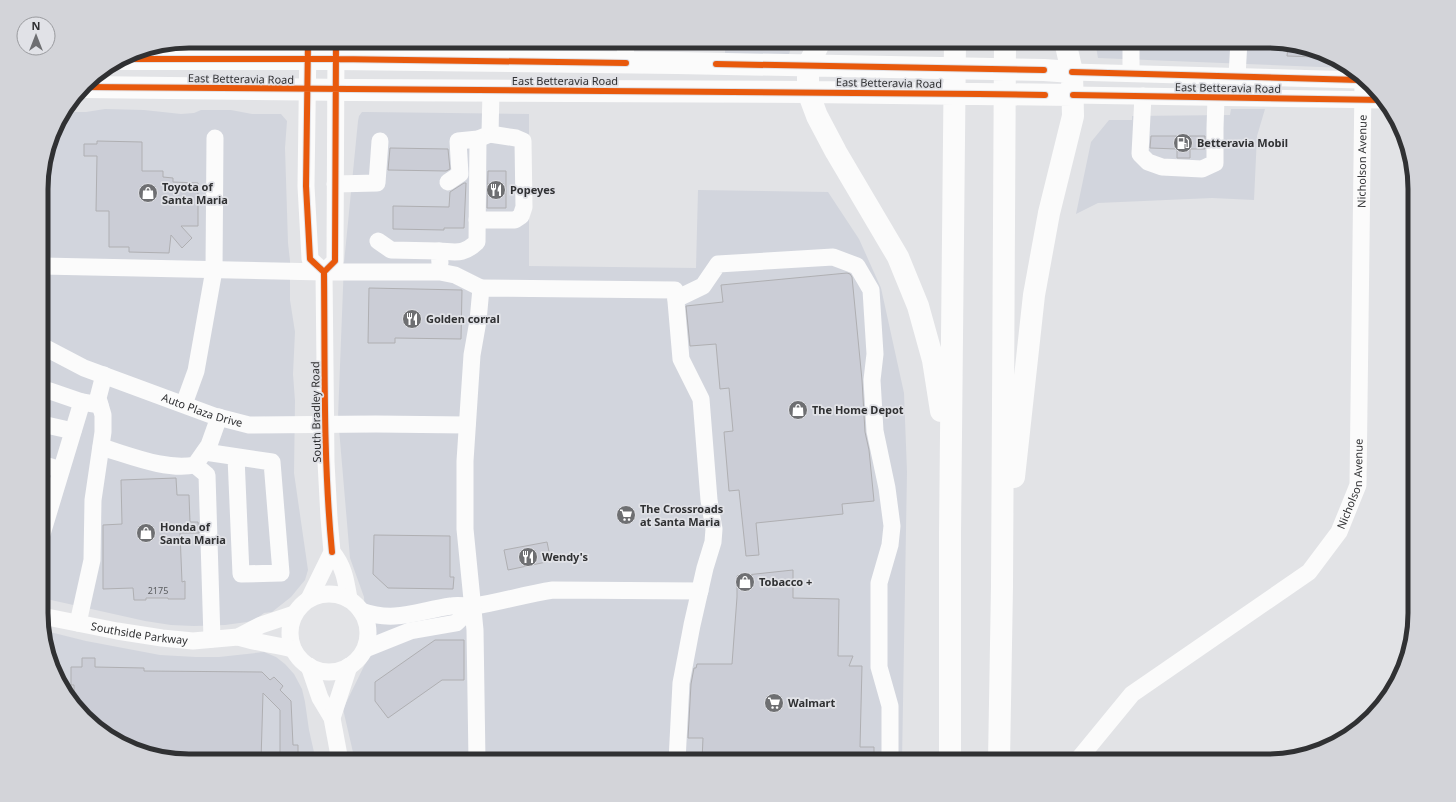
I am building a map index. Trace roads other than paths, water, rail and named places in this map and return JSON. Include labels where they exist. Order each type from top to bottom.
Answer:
[{"type":"highway","points":[[817,48],[808,66],[808,92],[817,116],[836,152],[898,257],[918,306],[933,360],[944,430],[950,534]]},
{"type":"highway","points":[[950,754],[950,534],[956,48]]},
{"type":"highway","points":[[999,754],[1002,586],[1005,48]]},
{"type":"highway","points":[[1002,586],[1025,388],[1034,295],[1049,213],[1072,116],[1072,72],[1067,48]]},
{"type":"highway","name":"East Betteravia Road","points":[[137,58],[336,50],[626,63],[1044,70],[1072,72]]},
{"type":"highway","name":"East Betteravia Road","points":[[91,87],[1073,95]]},
{"type":"street","points":[[625,48],[626,63]]},
{"type":"street","points":[[1131,48],[1131,74]]},
{"type":"street","points":[[1237,76],[1239,48]]},
{"type":"street","points":[[308,50],[306,186],[310,259],[324,272]]},
{"type":"street","points":[[324,272],[335,261],[336,50]]},
{"type":"street","name":"East Betteravia Road","points":[[1072,72],[1356,80]]},
{"type":"street","name":"Nicholson Avenue","points":[[1083,754],[1132,694],[1309,572],[1339,532],[1358,485],[1363,85]]},
{"type":"street","points":[[378,241],[391,250],[459,252],[469,250],[477,242],[477,220],[484,136],[491,91]]},
{"type":"street","name":"East Betteravia Road","points":[[1073,95],[1376,100]]},
{"type":"street","points":[[1143,96],[1140,154],[1148,162],[1162,167],[1184,169],[1202,169],[1215,163],[1216,98]]},
{"type":"street","points":[[448,182],[460,174],[458,141],[484,136],[516,138],[523,141],[524,207],[521,216],[515,220],[477,220]]},
{"type":"street","points":[[184,404],[196,371],[214,270],[215,138]]},
{"type":"street","points":[[335,184],[377,184],[380,141]]},
{"type":"street","points":[[439,251],[440,272]]},
{"type":"street","points":[[676,299],[703,286],[718,264],[833,257],[857,266],[871,290],[875,354],[872,380],[875,431],[887,488],[892,526],[890,545],[879,583],[879,667],[890,706],[890,754]]},
{"type":"street","points":[[48,266],[324,272],[440,272],[455,275],[481,288],[675,290],[681,359],[700,398],[709,500],[714,529],[713,542],[700,591],[681,683],[677,754]]},
{"type":"street","name":"South Bradley Road","points":[[324,272],[328,518],[332,552],[340,560],[355,605]]},
{"type":"street","points":[[477,754],[474,606],[469,576],[465,529],[465,461],[472,356],[478,321],[481,288]]},
{"type":"street","name":"Auto Plaza Drive","points":[[48,349],[84,368],[219,417],[249,425],[467,425]]},
{"type":"street","name":"Auto Plaza Drive","points":[[48,362],[84,368]]},
{"type":"street","points":[[78,623],[92,560],[93,500],[103,432],[103,415],[98,398],[104,375]]},
{"type":"street","points":[[48,391],[82,402],[100,406]]},
{"type":"street","points":[[48,507],[82,402]]},
{"type":"street","points":[[101,447],[167,466],[184,467],[200,458],[209,445],[219,417]]},
{"type":"street","points":[[48,425],[73,431]]},
{"type":"street","points":[[200,458],[236,457],[272,462],[282,573],[241,574],[236,457]]},
{"type":"street","points":[[200,458],[207,475],[212,639]]},
{"type":"street","points":[[48,466],[61,470]]},
{"type":"street","points":[[309,599],[332,552]]},
{"type":"street","points":[[355,605],[368,626],[368,637],[365,649],[353,664],[339,671],[322,672],[311,669],[297,657],[290,642],[290,625],[294,614],[303,603],[320,594],[336,594],[355,605],[372,615],[391,617],[409,615],[452,605],[474,606],[531,593],[553,590],[700,591]]},
{"type":"street","points":[[365,649],[410,631],[456,623],[474,606]]},
{"type":"street","name":"Southside Parkway","points":[[48,617],[117,632],[193,641],[238,637],[261,626],[294,614]]},
{"type":"street","name":"Southside Parkway","points":[[238,637],[253,642],[269,643],[293,649]]},
{"type":"street","points":[[309,666],[320,698],[332,718],[339,754]]},
{"type":"street","points":[[332,718],[349,666]]},
{"type":"place","name":"Betteravia Mobil","points":[[1183,143]]},
{"type":"place","name":"Popeyes","points":[[496,190]]},
{"type":"place","name":"Toyota of Santa Maria","points":[[148,193]]},
{"type":"place","name":"Golden corral","points":[[412,319]]},
{"type":"place","name":"The Home Depot","points":[[798,410]]},
{"type":"place","name":"The Crossroads at Santa Maria","points":[[626,515]]},
{"type":"place","name":"Honda of Santa Maria","points":[[146,533]]},
{"type":"place","name":"Wendy's","points":[[528,557]]},
{"type":"place","name":"Tobacco +","points":[[745,582]]},
{"type":"place","name":"Walmart","points":[[774,703]]}]
